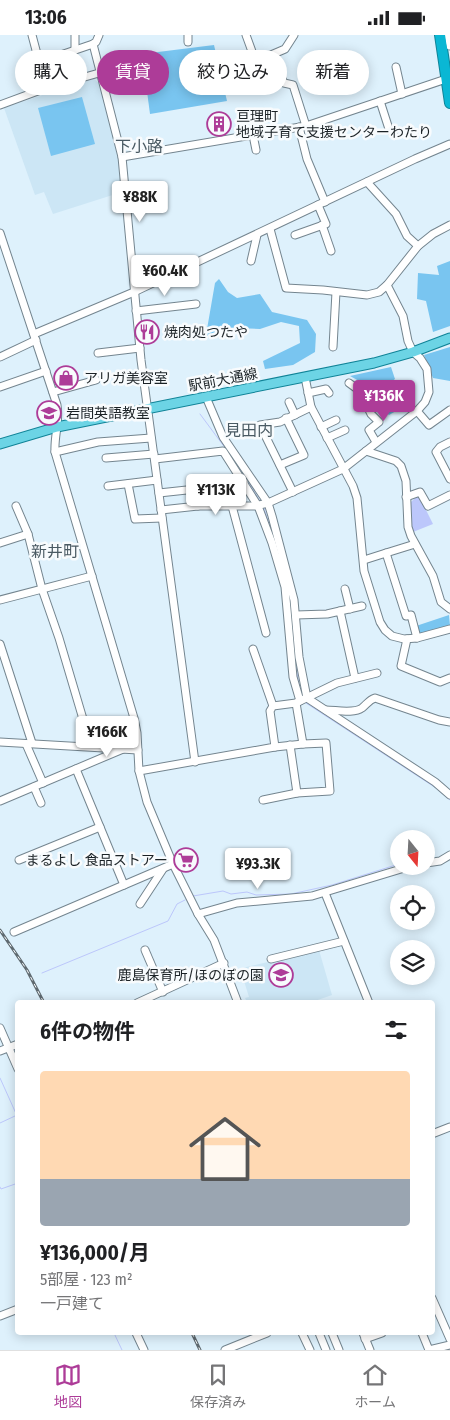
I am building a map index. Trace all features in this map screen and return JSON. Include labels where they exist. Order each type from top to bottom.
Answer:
[{"type":"highway","points":[[440,35],[448,79],[450,103]]},
{"type":"main road","name":"駅前大通線","points":[[0,444],[57,427],[374,363],[413,352],[450,338]]},
{"type":"street","points":[[32,35],[36,50]]},
{"type":"street","points":[[75,35],[74,50],[93,44],[99,35]]},
{"type":"street","points":[[246,35],[251,50]]},
{"type":"street","points":[[282,50],[294,35]]},
{"type":"street","points":[[448,35],[450,45]]},
{"type":"street","points":[[93,44],[97,63]]},
{"type":"street","points":[[396,67],[402,94]]},
{"type":"street","points":[[122,157],[303,126],[448,79]]},
{"type":"street","points":[[287,84],[293,85],[303,126],[307,159],[322,204],[326,223],[295,235]]},
{"type":"street","points":[[0,105],[26,95]]},
{"type":"street","points":[[106,95],[122,157],[147,409],[195,762]]},
{"type":"street","points":[[380,101],[393,133]]},
{"type":"street","points":[[253,135],[256,150]]},
{"type":"street","points":[[0,357],[35,337],[450,144]]},
{"type":"street","points":[[367,182],[396,214],[407,236],[418,246]]},
{"type":"street","points":[[322,225],[331,251]]},
{"type":"street","points":[[270,229],[286,289],[366,295],[379,293],[418,246],[433,234],[450,225]]},
{"type":"street","points":[[0,233],[53,391],[58,412],[54,451],[134,718],[137,733],[139,771],[147,802],[173,864],[198,914],[214,940],[237,1000]]},
{"type":"street","points":[[251,261],[257,235]]},
{"type":"street","points":[[161,510],[219,505],[258,506],[268,503],[343,469],[417,411],[427,397],[429,385],[424,363],[413,352],[408,341],[403,316],[387,285]]},
{"type":"street","points":[[333,347],[336,292]]},
{"type":"street","points":[[136,311],[196,304]]},
{"type":"street","points":[[98,353],[140,348]]},
{"type":"street","points":[[0,387],[46,371]]},
{"type":"street","points":[[305,377],[311,407],[353,486],[357,498],[366,577],[380,622],[392,636],[407,639],[450,629]]},
{"type":"street","points":[[53,391],[96,380]]},
{"type":"street","points":[[349,383],[360,391],[371,413],[379,422],[369,430],[376,442]]},
{"type":"street","points":[[308,393],[326,389],[329,393]]},
{"type":"street","points":[[206,397],[223,437],[268,503],[288,573],[296,615],[303,744]]},
{"type":"street","points":[[289,402],[294,415]]},
{"type":"street","points":[[293,492],[260,425],[280,422],[311,407]]},
{"type":"street","points":[[417,411],[429,425],[450,410]]},
{"type":"street","points":[[280,465],[304,455],[286,418]]},
{"type":"street","points":[[321,427],[336,420]]},
{"type":"street","points":[[327,438],[345,430]]},
{"type":"street","points":[[54,451],[98,442],[151,438]]},
{"type":"street","points":[[450,442],[440,447],[436,452],[447,464],[450,479]]},
{"type":"street","points":[[106,458],[154,457],[223,451],[258,506],[285,587],[293,677],[301,701]]},
{"type":"street","points":[[366,451],[396,461],[402,466],[406,481],[408,527],[433,576],[438,596],[447,602],[450,609]]},
{"type":"street","points":[[108,486],[157,480]]},
{"type":"street","points":[[219,505],[218,487],[244,482]]},
{"type":"street","points":[[128,484],[135,519],[162,519]]},
{"type":"street","points":[[159,493],[196,489],[198,506]]},
{"type":"street","points":[[406,497],[420,492],[428,506],[450,495]]},
{"type":"street","points":[[16,506],[28,534],[42,589],[59,638],[91,747]]},
{"type":"street","points":[[232,506],[266,633]]},
{"type":"street","points":[[0,543],[28,534]]},
{"type":"street","points":[[364,561],[415,544]]},
{"type":"street","points":[[386,553],[406,616],[411,615],[417,638]]},
{"type":"street","points":[[0,600],[92,576]]},
{"type":"street","points":[[345,589],[350,609]]},
{"type":"street","points":[[296,615],[327,614],[362,606]]},
{"type":"street","points":[[340,611],[355,678]]},
{"type":"street","points":[[407,639],[402,666],[440,682],[450,678]]},
{"type":"street","points":[[0,644],[29,744],[43,783]]},
{"type":"street","points":[[253,649],[273,706],[270,711],[275,747]]},
{"type":"street","points":[[273,706],[301,701],[337,683],[377,673]]},
{"type":"street","points":[[325,710],[356,711],[362,709],[371,699],[375,698],[450,722]]},
{"type":"street","points":[[301,701],[325,710],[435,782],[449,794]]},
{"type":"street","points":[[0,742],[138,750]]},
{"type":"street","points":[[139,771],[275,747],[326,743],[330,791],[298,793],[263,800]]},
{"type":"street","points":[[290,745],[298,793]]},
{"type":"street","points":[[0,801],[124,749]]},
{"type":"street","points":[[76,769],[124,885]]},
{"type":"street","points":[[34,787],[41,803]]},
{"type":"street","points":[[19,860],[100,827]]},
{"type":"street","points":[[435,862],[450,855]]},
{"type":"street","points":[[14,932],[173,864]]},
{"type":"street","points":[[140,904],[163,869]]},
{"type":"street","points":[[198,914],[237,903],[299,898],[324,893],[390,873]]},
{"type":"street","points":[[324,893],[368,1000]]},
{"type":"street","points":[[271,959],[344,941]]},
{"type":"street","points":[[145,950],[163,992]]},
{"type":"street","points":[[144,1000],[224,963]]},
{"type":"street","points":[[0,1027],[5,1049],[15,1064]]},
{"type":"street","points":[[435,1133],[450,1127]]},
{"type":"street","points":[[435,1305],[450,1339]]},
{"type":"street","points":[[0,1316],[15,1310]]},
{"type":"street","points":[[137,1335],[144,1350]]},
{"type":"street","points":[[224,1350],[262,1335]]},
{"type":"street","points":[[303,1335],[310,1350]]},
{"type":"street","points":[[320,1335],[326,1350]]},
{"type":"street","points":[[333,1335],[339,1350]]},
{"type":"street","points":[[423,1335],[429,1350],[450,1345]]},
{"type":"street","points":[[364,1336],[370,1350]]},
{"type":"shaded area","points":[[214,45],[215,50],[179,50],[179,95],[226,95],[227,101],[150,114],[147,95],[169,95],[169,51]]},
{"type":"shaded area","points":[[93,78],[97,81],[97,95],[103,95],[119,157],[122,192],[53,214],[44,192],[35,195],[4,108],[43,95],[87,95],[87,80]]},
{"type":"shaded area","points":[[82,97],[95,144],[51,156],[38,108]]},
{"type":"shaded area","points":[[450,261],[450,326],[433,332],[426,301],[417,299],[418,273],[439,275],[437,266]]},
{"type":"shaded area","points":[[219,279],[228,292],[237,298],[260,294],[272,312],[307,320],[316,334],[315,352],[293,365],[265,369],[263,361],[300,343],[299,326],[281,322],[260,329],[236,328],[214,339],[206,335],[215,283]]},
{"type":"shaded area","points":[[450,347],[450,381],[433,378],[424,355]]},
{"type":"shaded area","points":[[391,367],[395,379],[387,385],[385,392],[392,401],[407,394],[412,402],[389,415],[374,400],[370,387],[350,376]]},
{"type":"shaded area","points":[[416,497],[420,498],[433,524],[413,532],[411,528],[410,503]]},
{"type":"shaded area","points":[[449,615],[450,626],[418,636],[416,626]]},
{"type":"shaded area","name":"鹿島保育所/ほのぼの園","points":[[319,950],[332,995],[318,1000],[246,1000],[245,998],[249,997],[244,981],[238,982],[234,970]]},
{"type":"waterway","points":[[200,414],[237,464],[260,501]]},
{"type":"waterway","points":[[264,508],[273,536]]},
{"type":"waterway","points":[[290,598],[292,631]]},
{"type":"waterway","points":[[296,667],[300,690]]},
{"type":"waterway","points":[[306,703],[436,788],[450,800]]},
{"type":"waterway","points":[[193,896],[223,891],[231,894],[247,892],[256,895],[291,894],[332,885],[390,867]]},
{"type":"waterway","points":[[42,973],[168,921],[177,904],[185,900]]},
{"type":"waterway","points":[[0,1078],[15,1111]]},
{"type":"waterway","points":[[0,1123],[15,1116]]},
{"type":"waterway","points":[[0,1187],[1,1189],[15,1184]]},
{"type":"waterway","points":[[115,1335],[122,1350]]},
{"type":"railway","points":[[0,930],[27,970],[42,1000]]},
{"type":"railway","points":[[193,1335],[200,1350]]},
{"type":"place","name":"亘理町 地域子育て支援センターわたり","points":[[219,124]]},
{"type":"place","name":"焼肉処つたや","points":[[147,332]]},
{"type":"place","name":"アリガ美容室","points":[[66,378]]},
{"type":"place","name":"岩間英語教室","points":[[49,413]]},
{"type":"place","name":"まるよし 食品ストアー","points":[[186,860]]},
{"type":"place","name":"鹿島保育所/ほのぼの園","points":[[281,975]]},
{"type":"district","name":"下小路","points":[[139,146]]},
{"type":"district","name":"見田内","points":[[249,430]]},
{"type":"district","name":"新井町","points":[[55,551]]}]
